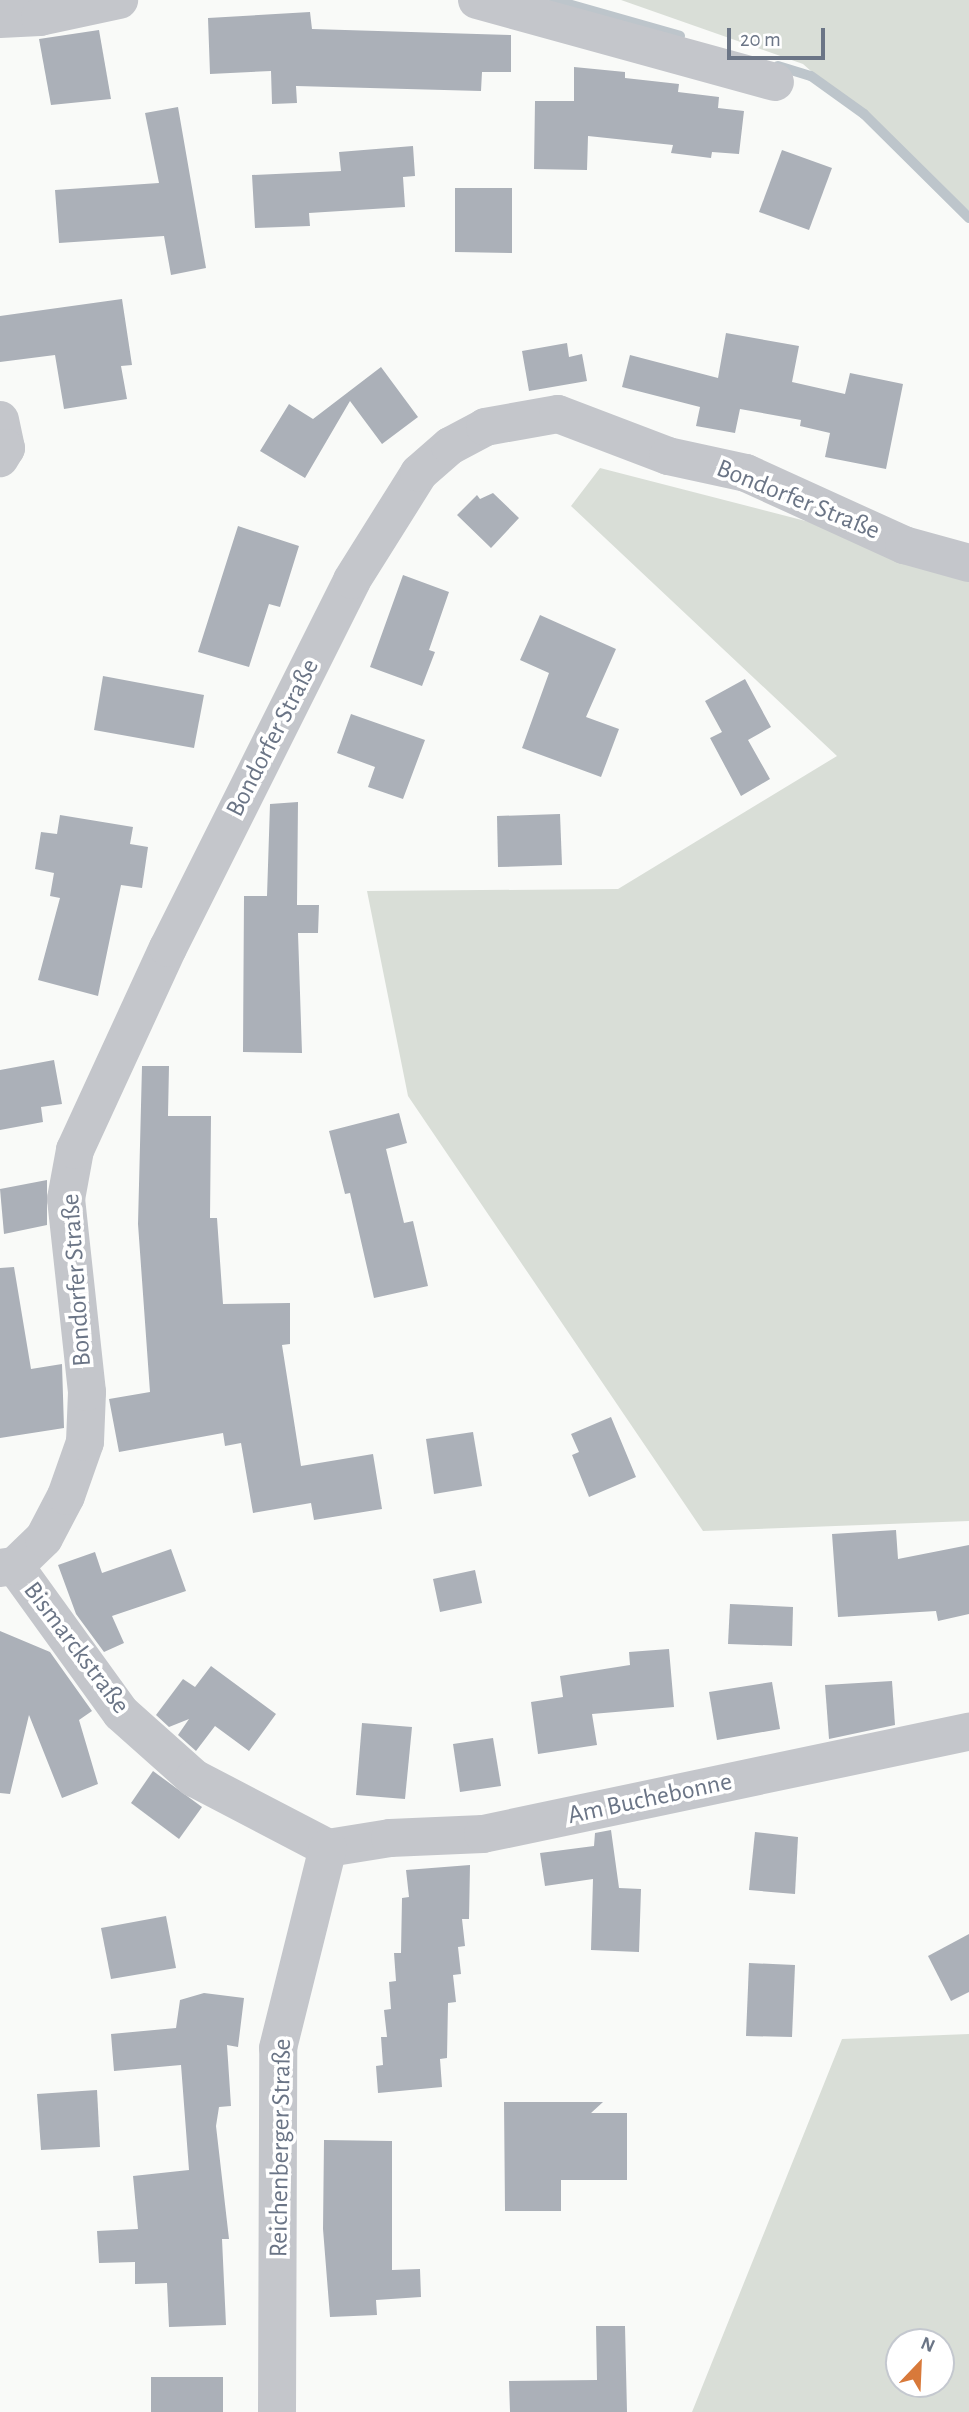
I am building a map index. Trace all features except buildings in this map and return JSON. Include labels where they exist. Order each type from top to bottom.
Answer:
[{"type":"street","points":[[0,19],[40,18],[119,0]]},
{"type":"street","points":[[477,0],[775,82]]},
{"type":"street","name":"Bondorfer Straße","points":[[7,1567],[44,1538],[66,1496],[85,1442],[87,1392],[66,1199],[75,1150],[169,948],[352,580],[419,473],[450,446],[485,427],[558,414],[668,456],[746,473],[904,545],[969,563]]},
{"type":"street","points":[[0,420],[6,448],[0,458]]},
{"type":"street","name":"Bismarckstraße","points":[[7,1567],[121,1713],[194,1778],[328,1848]]},
{"type":"street","name":"Am Buchebonne","points":[[328,1848],[390,1838],[483,1834],[969,1732]]},
{"type":"street","name":"Reichenberger Straße","points":[[277,2412],[278,2048],[328,1848]]},
{"type":"shaded area","points":[[621,0],[969,0],[969,211],[803,64]]},
{"type":"shaded area","points":[[600,468],[969,563],[969,1521],[703,1531],[408,1096],[367,891],[618,889],[837,756],[571,506]]},
{"type":"shaded area","points":[[969,2034],[969,2412],[692,2412],[842,2039]]},
{"type":"waterway","points":[[554,0],[680,36]]},
{"type":"waterway","points":[[778,66],[811,76],[864,114],[969,218]]}]
